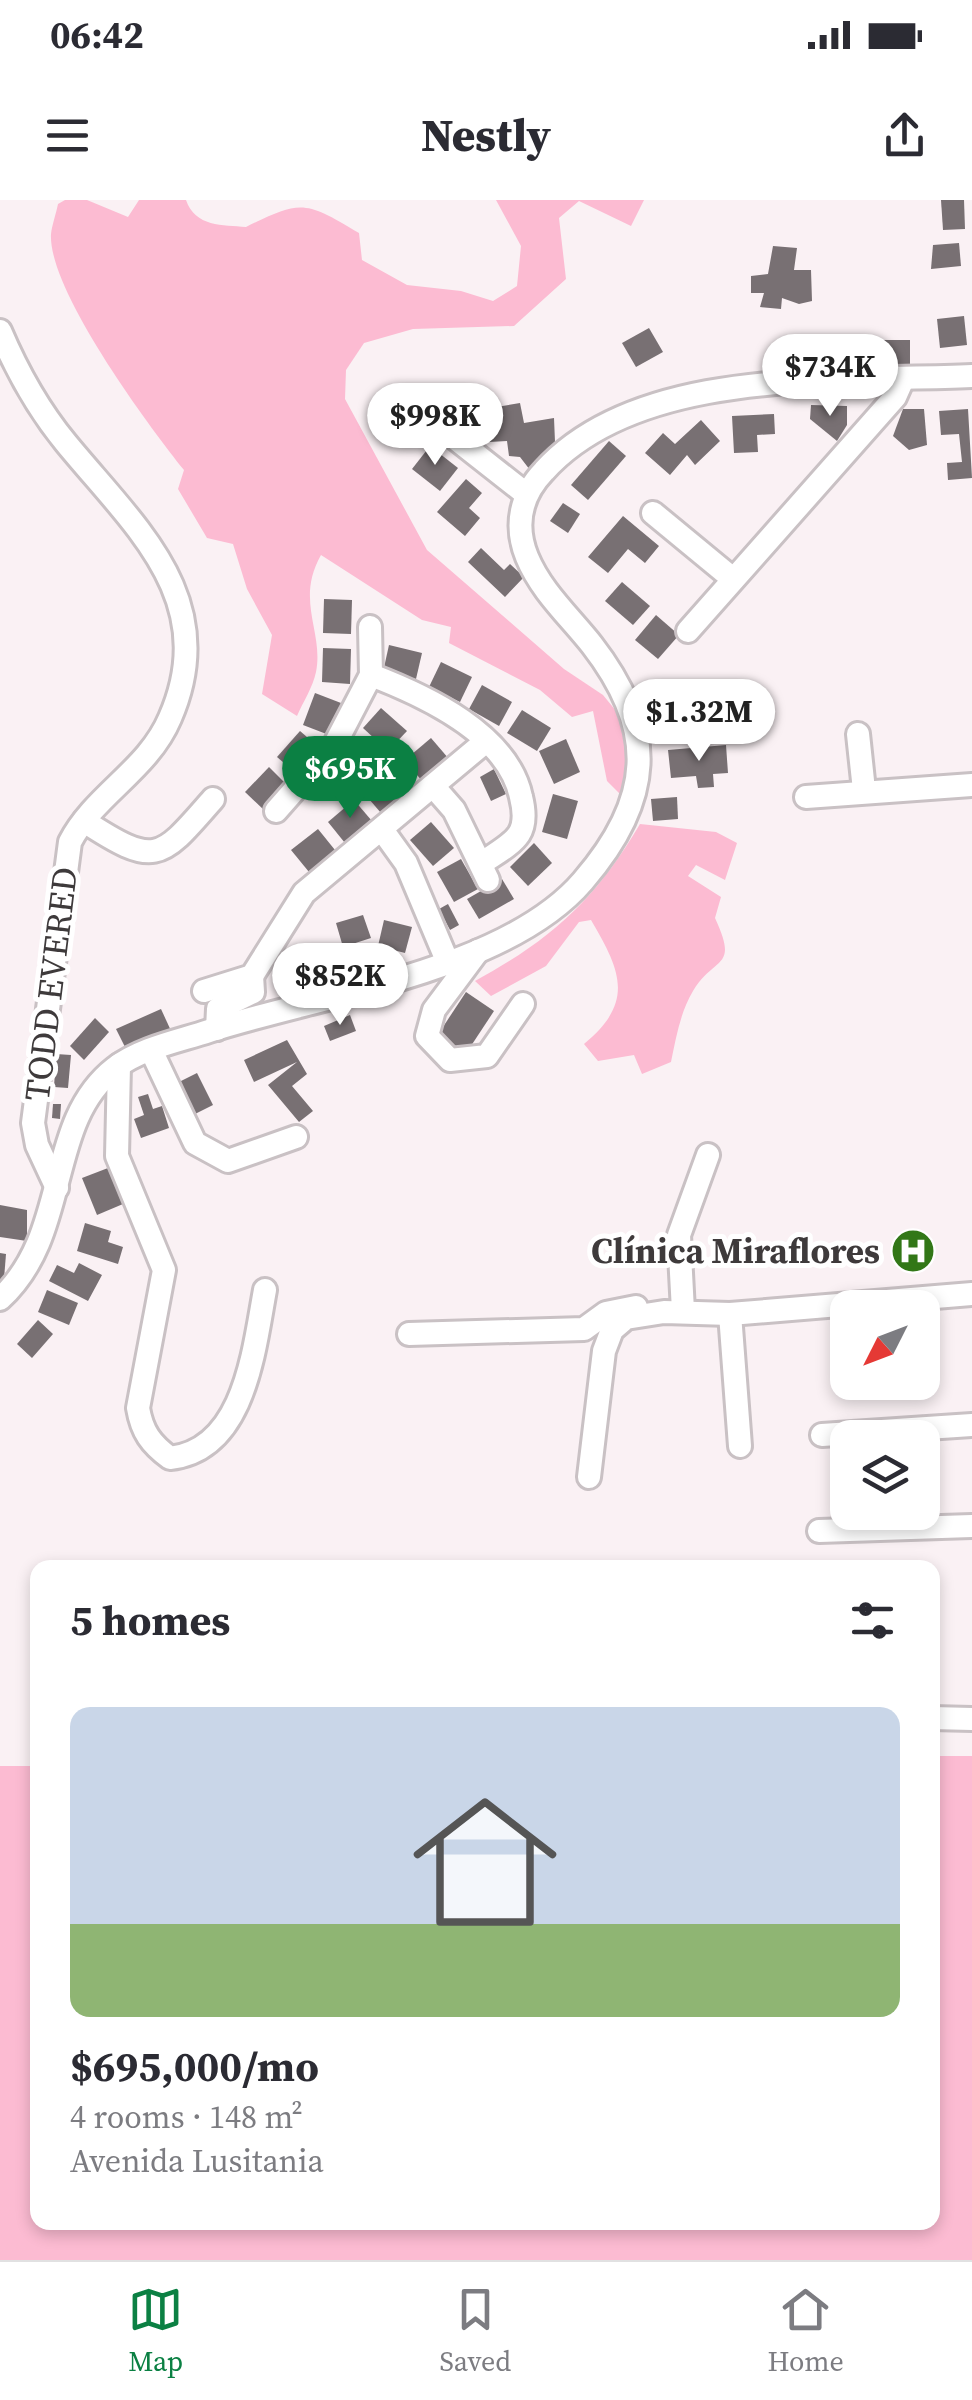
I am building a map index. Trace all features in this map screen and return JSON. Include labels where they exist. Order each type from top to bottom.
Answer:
[{"type":"street","name":"TODD EVERED","points":[[0,331],[48,420],[157,553],[172,584],[183,624],[184,676],[169,721],[140,766],[84,821],[70,842],[36,1088],[36,1145],[58,1188]]},
{"type":"street","points":[[0,1299],[33,1259],[58,1188],[77,1116],[88,1096],[119,1065],[217,1028],[448,962],[500,943],[567,899],[618,833],[636,786],[636,725],[630,704],[608,667],[533,571],[522,532],[526,494],[556,458],[590,431],[663,404],[793,382],[972,376]]},
{"type":"street","points":[[688,631],[895,397],[904,379]]},
{"type":"street","points":[[451,435],[526,494]]},
{"type":"street","points":[[652,513],[733,579]]},
{"type":"street","points":[[276,812],[335,744],[371,676],[370,627]]},
{"type":"street","points":[[371,676],[452,715],[486,742],[517,778],[525,813],[519,834],[485,872],[454,810],[433,786]]},
{"type":"street","points":[[858,734],[864,790]]},
{"type":"street","points":[[217,1028],[218,1009],[251,995],[252,976],[304,893],[486,742]]},
{"type":"street","points":[[806,797],[972,785]]},
{"type":"street","points":[[84,821],[146,854],[162,852],[213,799]]},
{"type":"street","points":[[383,830],[406,863],[448,962]]},
{"type":"street","points":[[478,951],[434,1010],[427,1036],[450,1060],[487,1056],[523,1004]]},
{"type":"street","points":[[204,991],[252,976]]},
{"type":"street","points":[[151,1050],[195,1143],[228,1161],[296,1137]]},
{"type":"street","points":[[119,1065],[117,1156],[164,1270],[138,1408],[141,1426],[151,1444],[170,1458],[190,1456],[206,1447],[238,1402],[252,1362],[264,1290]]},
{"type":"street","points":[[673,1311],[679,1235],[708,1155]]},
{"type":"street","points":[[409,1334],[584,1329],[606,1313],[634,1306],[730,1314],[972,1294]]},
{"type":"street","points":[[588,1477],[607,1340],[626,1318],[673,1311]]},
{"type":"street","points":[[730,1314],[740,1446]]},
{"type":"street","points":[[822,1435],[972,1425]]},
{"type":"street","points":[[819,1532],[972,1526]]},
{"type":"street","points":[[940,1718],[972,1718]]},
{"type":"shaded area","points":[[65,200],[87,200],[128,217],[139,200],[186,200],[203,220],[246,227],[291,208],[314,209],[359,233],[362,260],[407,285],[461,291],[493,301],[517,286],[521,246],[496,200],[644,200],[631,226],[579,201],[559,218],[566,279],[514,326],[413,329],[364,343],[346,370],[345,399],[427,550],[564,669],[603,695],[626,723],[630,760],[621,795],[607,781],[593,711],[572,717],[540,690],[449,643],[451,627],[422,620],[321,555],[310,587],[317,657],[310,689],[297,716],[262,694],[272,635],[247,589],[233,544],[207,538],[178,489],[184,470],[103,356],[65,288],[54,258],[51,234],[58,204]]},
{"type":"shaded area","points":[[640,824],[716,832],[737,843],[725,880],[696,865],[688,876],[721,897],[715,918],[724,954],[689,999],[671,1062],[642,1074],[634,1055],[598,1061],[584,1044],[611,1014],[618,985],[610,955],[591,920],[579,922],[546,966],[491,996],[475,981],[527,949],[570,915],[606,875]]},
{"type":"shaded area","points":[[940,1756],[972,1756],[972,2260],[0,2260],[0,1766],[30,1766],[30,2230],[940,2230]]},
{"type":"building","points":[[941,200],[964,200],[965,229],[943,230]]},
{"type":"building","points":[[959,243],[961,266],[931,269],[933,245]]},
{"type":"building","points":[[773,246],[797,248],[794,270],[811,270],[812,301],[799,304],[782,298],[781,309],[760,307],[764,293],[751,293],[751,276],[768,274]]},
{"type":"building","points":[[964,316],[967,345],[940,348],[937,319]]},
{"type":"building","points":[[649,328],[663,352],[636,367],[622,343]]},
{"type":"building","points":[[876,340],[910,340],[910,368],[876,368]]},
{"type":"building","points":[[520,403],[524,423],[554,418],[555,442],[530,470],[520,457],[509,456],[507,441],[489,442],[485,409]]},
{"type":"building","points":[[811,405],[847,406],[847,425],[837,441],[810,419]]},
{"type":"building","points":[[903,409],[924,409],[927,445],[909,450],[893,436]]},
{"type":"building","points":[[968,409],[972,478],[948,480],[947,463],[962,462],[959,434],[941,435],[939,411]]},
{"type":"building","points":[[774,414],[775,434],[757,435],[758,452],[734,453],[732,416]]},
{"type":"building","points":[[701,420],[720,441],[695,465],[687,455],[670,475],[645,453],[663,433],[675,444]]},
{"type":"building","points":[[609,441],[626,456],[588,500],[571,485]]},
{"type":"building","points":[[430,446],[458,468],[440,491],[412,469]]},
{"type":"building","points":[[466,479],[482,493],[469,508],[480,518],[465,536],[437,512]]},
{"type":"building","points":[[563,503],[580,514],[568,533],[550,521]]},
{"type":"building","points":[[623,516],[659,546],[645,563],[628,549],[608,573],[588,557]]},
{"type":"building","points":[[481,548],[504,570],[510,564],[524,577],[505,597],[468,562]]},
{"type":"building","points":[[622,582],[650,606],[633,625],[605,601]]},
{"type":"building","points":[[324,599],[352,600],[351,634],[323,633]]},
{"type":"building","points":[[656,615],[679,635],[658,659],[635,640]]},
{"type":"building","points":[[389,645],[422,653],[416,679],[383,672]]},
{"type":"building","points":[[323,648],[351,649],[350,684],[322,682]]},
{"type":"building","points":[[441,662],[472,677],[460,702],[429,687]]},
{"type":"building","points":[[482,685],[512,702],[499,726],[469,709]]},
{"type":"building","points":[[682,692],[691,701],[683,709],[691,717],[682,727],[674,720],[667,727],[658,718],[664,711],[655,702],[664,693],[673,702]]},
{"type":"building","points":[[315,693],[341,703],[329,735],[303,725]]},
{"type":"building","points":[[381,708],[407,731],[388,751],[363,728]]},
{"type":"building","points":[[522,710],[551,728],[537,751],[507,733]]},
{"type":"building","points":[[300,731],[321,749],[298,775],[277,757]]},
{"type":"building","points":[[431,738],[449,759],[422,781],[405,760]]},
{"type":"building","points":[[566,739],[580,772],[554,784],[539,751]]},
{"type":"building","points":[[726,745],[728,773],[713,774],[714,787],[698,788],[696,776],[671,778],[668,750]]},
{"type":"building","points":[[269,767],[289,787],[265,811],[245,792]]},
{"type":"building","points":[[494,769],[506,794],[491,801],[480,777]]},
{"type":"building","points":[[390,770],[407,792],[381,813],[363,792]]},
{"type":"building","points":[[553,794],[578,801],[567,839],[542,832]]},
{"type":"building","points":[[677,797],[678,819],[653,821],[651,799]]},
{"type":"building","points":[[354,800],[372,821],[345,843],[328,822]]},
{"type":"building","points":[[431,822],[454,848],[433,866],[410,840]]},
{"type":"building","points":[[318,829],[335,850],[309,872],[291,850]]},
{"type":"building","points":[[534,843],[552,863],[528,886],[510,867]]},
{"type":"building","points":[[461,859],[478,889],[454,902],[437,872]]},
{"type":"building","points":[[502,879],[514,899],[479,919],[467,899]]},
{"type":"building","points":[[448,904],[459,925],[450,930],[439,909]]},
{"type":"building","points":[[363,915],[371,938],[343,947],[336,923]]},
{"type":"building","points":[[384,920],[412,927],[405,953],[378,946]]},
{"type":"building","points":[[347,949],[372,951],[369,974],[345,972]]},
{"type":"building","points":[[315,959],[324,981],[282,998],[273,976]]},
{"type":"building","points":[[466,992],[494,1011],[465,1055],[437,1036]]},
{"type":"building","points":[[161,1009],[172,1033],[128,1053],[116,1029]]},
{"type":"building","points":[[350,1015],[356,1031],[330,1041],[324,1026]]},
{"type":"building","points":[[95,1018],[109,1032],[84,1060],[70,1046]]},
{"type":"building","points":[[287,1040],[307,1074],[292,1086],[313,1111],[299,1122],[268,1085],[297,1062],[254,1082],[244,1060]]},
{"type":"building","points":[[56,1054],[71,1055],[68,1088],[54,1087]]},
{"type":"building","points":[[197,1073],[213,1105],[193,1115],[177,1083]]},
{"type":"building","points":[[148,1094],[153,1109],[162,1106],[169,1128],[141,1138],[134,1119],[144,1115],[138,1097]]},
{"type":"building","points":[[53,1104],[61,1104],[60,1119],[52,1118]]},
{"type":"building","points":[[108,1168],[123,1204],[97,1215],[82,1178]]},
{"type":"building","points":[[0,1205],[27,1210],[27,1241],[0,1237]]},
{"type":"building","points":[[85,1223],[111,1231],[108,1242],[123,1247],[118,1264],[77,1251]]},
{"type":"building","points":[[0,1253],[6,1254],[4,1279],[0,1279]]},
{"type":"building","points":[[79,1263],[102,1275],[88,1301],[49,1281],[57,1265],[74,1273]]},
{"type":"building","points":[[47,1290],[78,1303],[69,1325],[38,1312]]},
{"type":"building","points":[[38,1320],[53,1334],[32,1358],[17,1344]]},
{"type":"place","name":"Clínica Miraflores","points":[[913,1251]]}]
